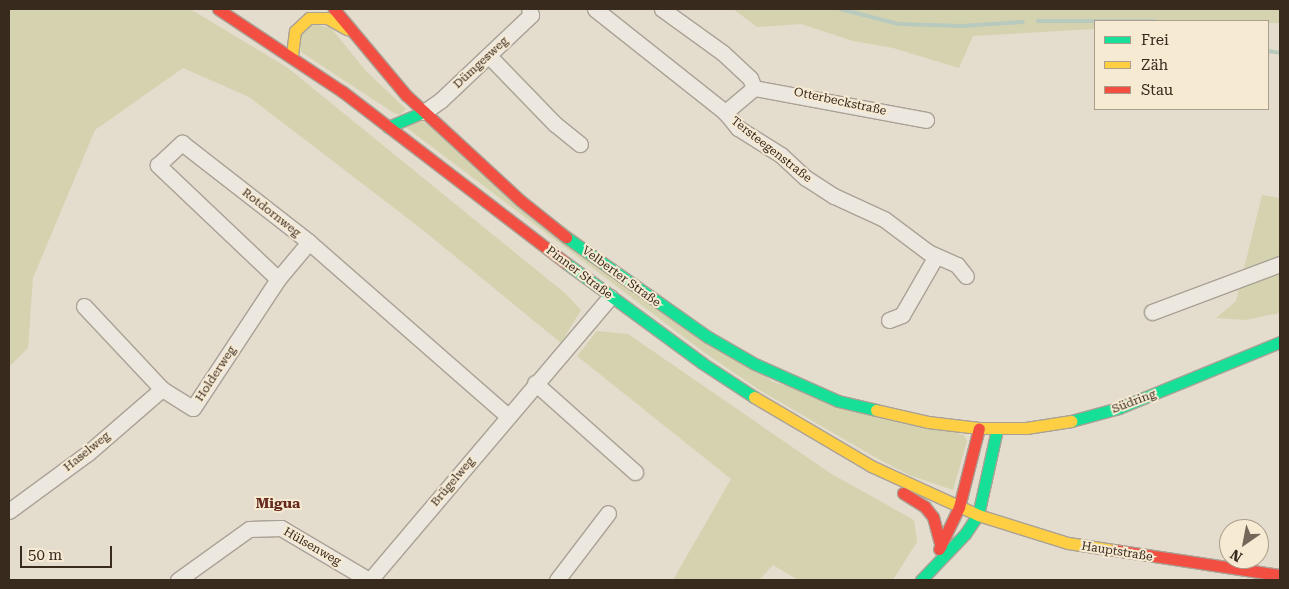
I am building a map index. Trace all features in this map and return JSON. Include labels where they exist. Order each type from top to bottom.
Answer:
[{"type":"street","name":"Pinner Straße","points":[[218,9],[292,55],[388,126],[610,297],[768,406],[871,466],[959,507]]},
{"type":"street","name":"Velberter Straße","points":[[334,9],[352,32],[424,112],[514,195],[570,240],[638,290],[756,364],[838,401],[910,418],[979,428]]},
{"type":"street","name":"Tersteegenstraße","points":[[595,9],[725,112],[738,128],[781,155],[806,178],[838,198],[884,219],[936,256],[957,264],[966,276]]},
{"type":"street","points":[[662,9],[742,68],[754,88],[725,112]]},
{"type":"street","name":"Dümgesweg","points":[[424,112],[442,100],[533,11]]},
{"type":"street","points":[[292,55],[295,31],[308,18],[327,18],[352,32]]},
{"type":"street","points":[[489,56],[555,124],[580,144]]},
{"type":"street","name":"Otterbeckstraße","points":[[754,88],[769,88],[926,120]]},
{"type":"street","points":[[388,126],[424,112]]},
{"type":"street","name":"Rotdornweg","points":[[278,279],[158,166],[182,143],[309,242],[508,416]]},
{"type":"street","name":"Holderweg","points":[[84,306],[162,389],[193,408],[278,279],[309,242]]},
{"type":"street","points":[[889,320],[902,315],[936,256]]},
{"type":"street","points":[[1152,312],[1280,264]]},
{"type":"street","name":"Brügelweg","points":[[370,580],[535,383],[610,297]]},
{"type":"street","name":"Südring","points":[[979,428],[997,429],[1053,424],[1119,408],[1280,342]]},
{"type":"street","points":[[535,383],[635,472]]},
{"type":"street","name":"Haselweg","points":[[9,511],[88,452],[162,389]]},
{"type":"street","points":[[768,406],[784,425],[812,446],[925,507],[933,517],[941,546]]},
{"type":"street","points":[[933,566],[959,507],[979,428]]},
{"type":"street","points":[[921,580],[965,534],[978,515],[997,429]]},
{"type":"street","name":"Hauptstraße","points":[[959,507],[978,515],[1086,547],[1280,575]]},
{"type":"street","points":[[556,580],[608,513]]},
{"type":"street","name":"Hülsenweg","points":[[178,580],[249,529],[282,528],[370,580]]},
{"type":"shaded area","points":[[9,9],[188,9],[197,13],[288,68],[566,294],[581,310],[561,343],[419,227],[249,97],[183,68],[95,130],[33,278],[28,348],[9,367]]},
{"type":"shaded area","points":[[733,9],[1280,9],[1280,23],[1269,23],[1269,20],[1094,20],[1094,29],[973,36],[959,68],[893,48],[853,41],[801,24],[757,27]]},
{"type":"shaded area","points":[[310,23],[331,28],[366,71],[406,109],[400,115],[394,113],[301,52],[300,35]]},
{"type":"shaded area","points":[[423,121],[773,382],[964,435],[967,441],[953,490],[909,475],[873,456],[761,391],[705,353],[403,125]]},
{"type":"shaded area","points":[[1262,195],[1280,198],[1280,313],[1245,320],[1216,318],[1236,301]]},
{"type":"shaded area","points":[[597,331],[628,334],[830,473],[914,520],[917,542],[893,580],[798,580],[773,565],[759,580],[673,580],[731,479],[577,356]]},
{"type":"waterway","points":[[840,9],[899,24],[962,26],[1023,22]]},
{"type":"waterway","points":[[1038,21],[1094,21]]},
{"type":"waterway","points":[[1269,51],[1280,53]]},
{"type":"traffic: fast","points":[[388,127],[424,112]]},
{"type":"traffic: fast","points":[[566,237],[708,337],[755,364],[838,401],[876,410]]},
{"type":"traffic: fast","points":[[566,263],[702,363],[754,397]]},
{"type":"traffic: fast","points":[[1071,421],[1119,408],[1280,342]]},
{"type":"traffic: fast","points":[[921,580],[965,534],[978,515],[997,429]]},
{"type":"traffic: slow","points":[[292,55],[295,31],[309,18],[327,18],[347,29]]},
{"type":"traffic: slow","points":[[754,397],[871,466],[978,515],[1068,543],[1114,550]]},
{"type":"traffic: slow","points":[[876,410],[928,422],[979,428],[1026,428],[1071,421]]},
{"type":"traffic: jam","points":[[218,9],[343,92],[566,263]]},
{"type":"traffic: jam","points":[[334,9],[406,95],[521,201],[566,237]]},
{"type":"traffic: jam","points":[[939,549],[959,507],[979,428]]},
{"type":"traffic: jam","points":[[903,493],[925,507],[933,517],[941,546]]},
{"type":"traffic: jam","points":[[1114,550],[1280,575]]},
{"type":"district","name":"Migua","points":[[278,503]]}]
